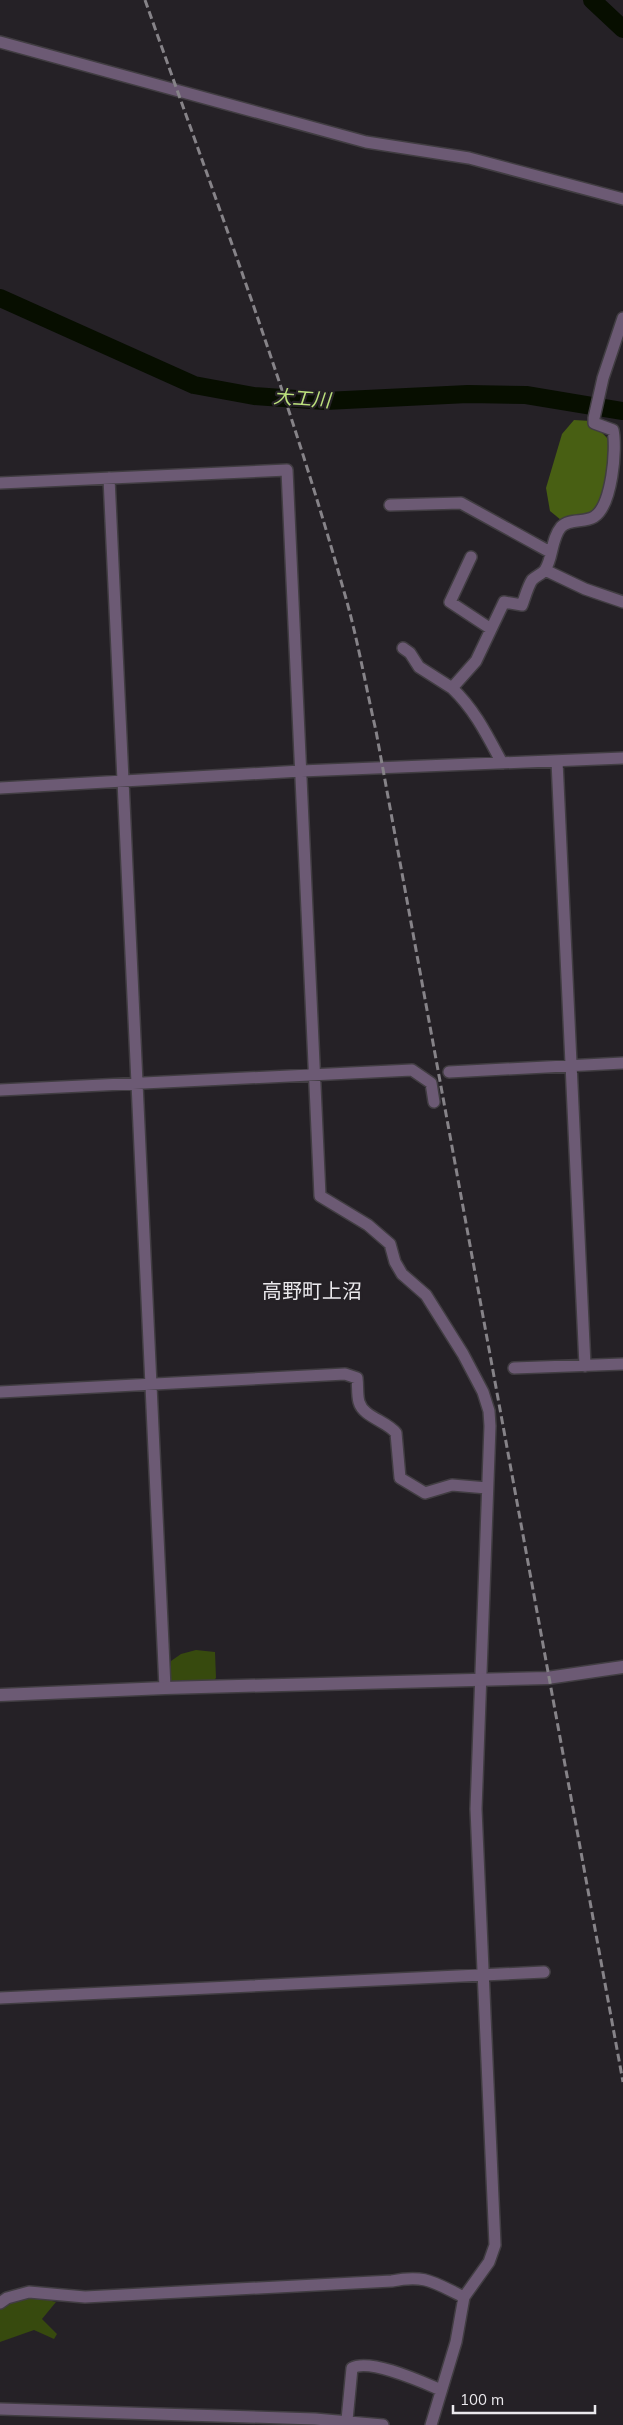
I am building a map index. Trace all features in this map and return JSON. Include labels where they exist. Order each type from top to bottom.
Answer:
[{"type":"street","points":[[0,42],[366,142],[469,158],[623,199]]},
{"type":"street","points":[[452,688],[476,661],[504,602],[522,604],[532,580],[545,570],[550,552],[562,526],[572,521],[593,518],[601,510],[606,500],[616,442],[613,430],[594,423],[594,418],[600,389],[623,318]]},
{"type":"street","points":[[0,483],[287,470],[320,1196],[368,1226],[390,1244],[395,1262],[402,1274],[426,1296],[463,1354],[483,1392],[489,1411],[490,1446],[476,1809],[495,2245],[489,2262],[464,2298],[456,2342],[431,2425]]},
{"type":"street","points":[[109,478],[165,1688]]},
{"type":"street","points":[[390,505],[461,503],[550,552]]},
{"type":"street","points":[[471,558],[450,602],[491,629]]},
{"type":"street","points":[[545,570],[594,592],[623,602]]},
{"type":"street","points":[[403,648],[419,667],[452,688],[467,702],[502,762]]},
{"type":"street","points":[[0,788],[301,771],[623,758]]},
{"type":"street","points":[[556,760],[585,1366]]},
{"type":"street","points":[[449,1072],[623,1062]]},
{"type":"street","points":[[0,1090],[412,1070],[431,1083],[434,1102]]},
{"type":"street","points":[[514,1368],[623,1364]]},
{"type":"street","points":[[0,1392],[345,1374],[357,1378],[359,1403],[366,1412],[392,1428],[396,1433],[400,1478],[424,1493],[452,1485],[487,1488]]},
{"type":"street","points":[[0,1695],[165,1688],[547,1678],[623,1667]]},
{"type":"street","points":[[0,1998],[544,1972]]},
{"type":"street","points":[[0,2304],[7,2298],[29,2292],[85,2297],[392,2281],[413,2277],[428,2280],[464,2298]]},
{"type":"street","points":[[346,2420],[352,2368],[356,2366],[366,2365],[406,2376],[441,2390]]},
{"type":"street","points":[[0,2409],[314,2422],[346,2420],[383,2425]]},
{"type":"green space","points":[[574,420],[591,421],[608,439],[616,466],[602,507],[583,521],[561,520],[550,511],[546,488],[562,434]]},
{"type":"green space","points":[[196,1650],[215,1652],[216,1678],[213,1681],[170,1682],[171,1661],[181,1654]]},
{"type":"green space","points":[[15,2297],[36,2297],[56,2302],[42,2319],[57,2334],[54,2339],[34,2330],[0,2342],[0,2307]]},
{"type":"waterway","points":[[592,0],[623,29]]},
{"type":"waterway","name":"大工川","points":[[0,298],[194,385],[254,396],[325,401],[468,394],[526,395],[623,411]]},
{"type":"railway","points":[[145,0],[274,366],[321,514],[357,641],[376,731],[623,2082]]},
{"type":"district","name":"高野町上沼","points":[[312,1290]]}]
